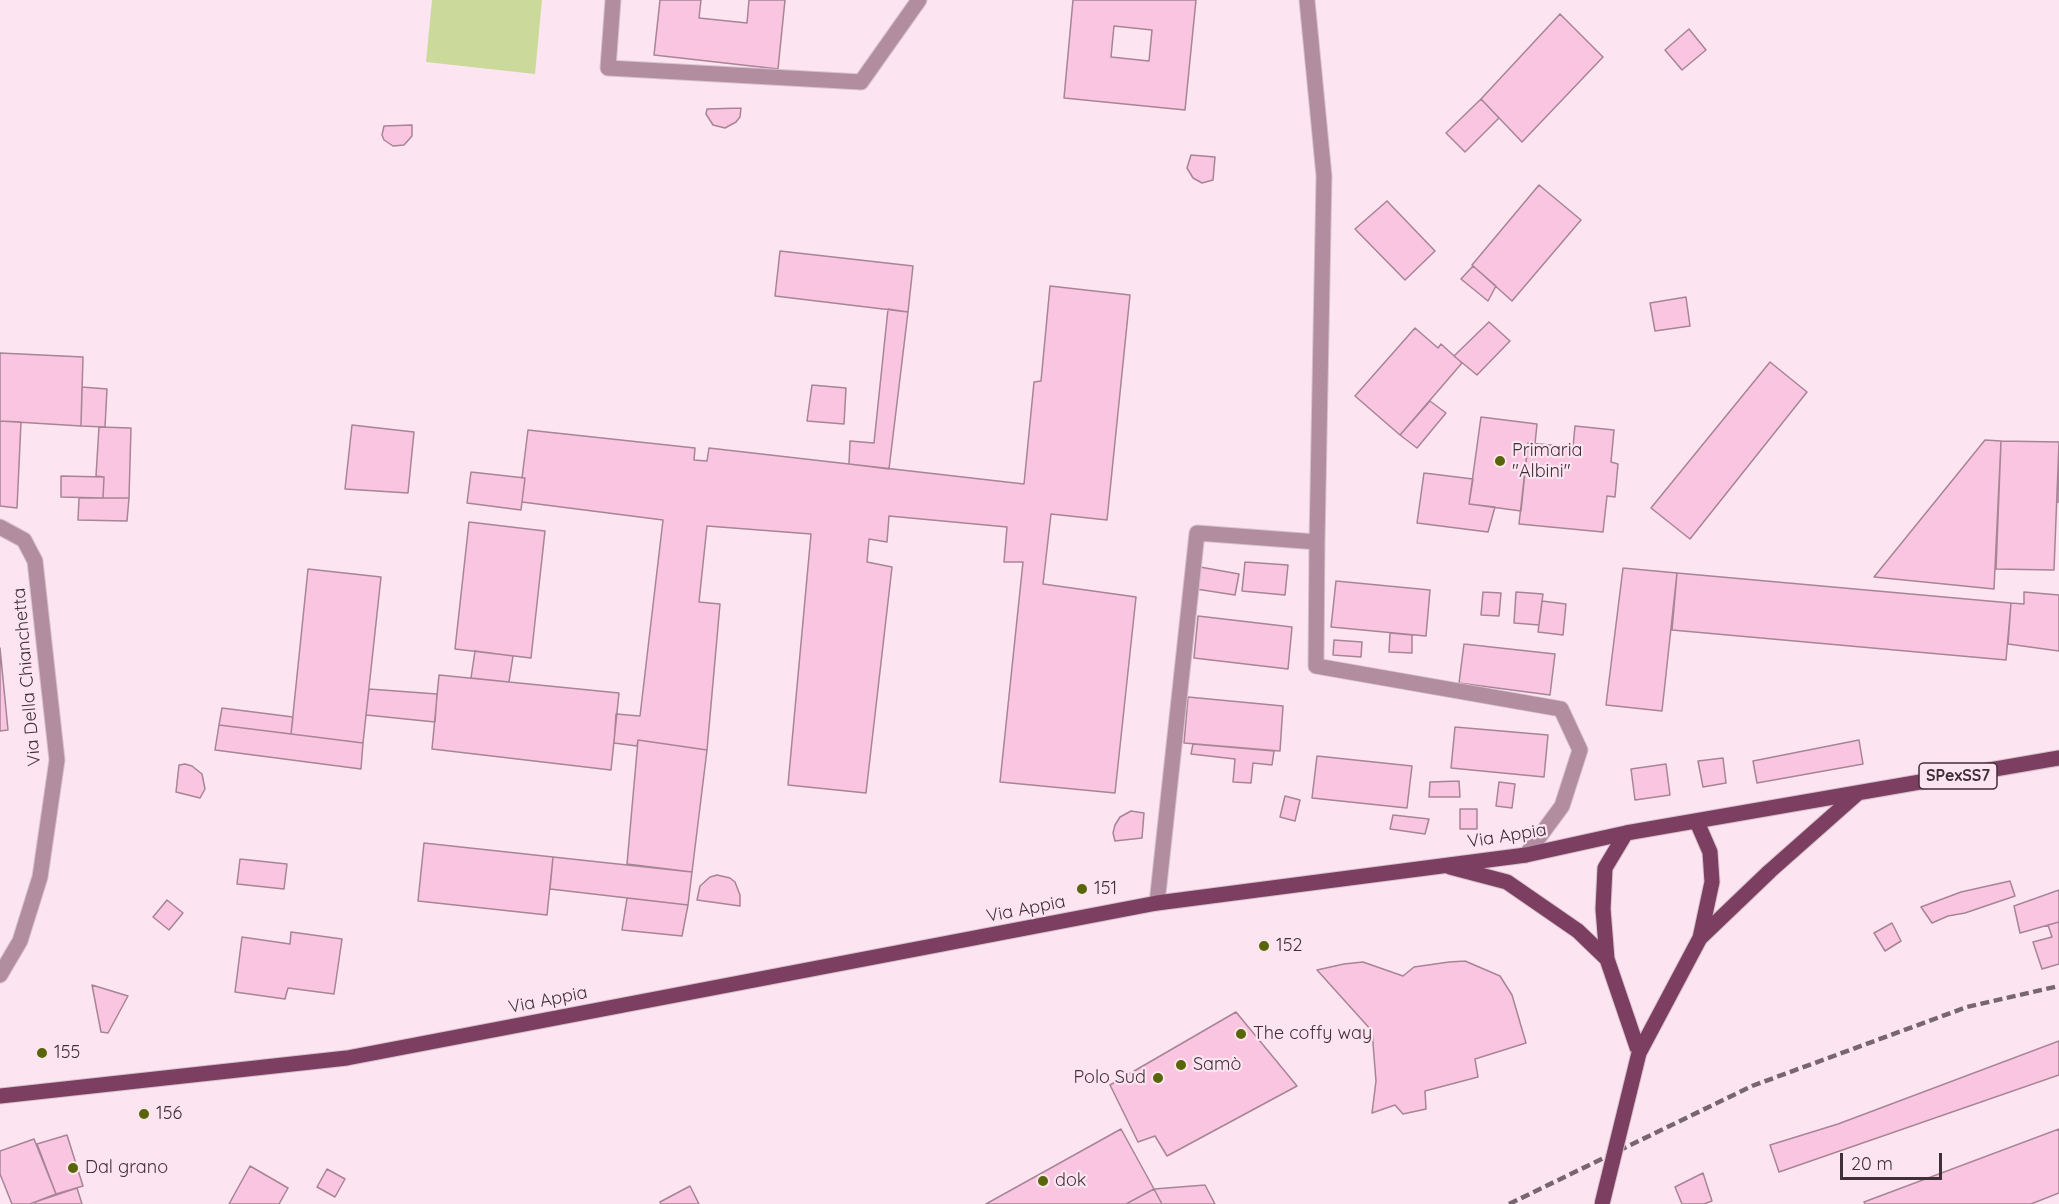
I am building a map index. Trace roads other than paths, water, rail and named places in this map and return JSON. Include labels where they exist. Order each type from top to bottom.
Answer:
[{"type":"main road","name":"Via Appia","points":[[0,1096],[347,1058],[1157,903],[1526,855],[1626,833],[2059,758]]},
{"type":"main road","points":[[1700,938],[1770,871],[1858,793]]},
{"type":"main road","points":[[1602,1204],[1639,1053],[1700,938],[1712,882],[1710,852],[1697,822]]},
{"type":"main road","points":[[1626,833],[1605,868],[1603,909],[1607,959],[1639,1053]]},
{"type":"main road","points":[[1442,865],[1507,882],[1578,931],[1607,959]]},
{"type":"street","points":[[613,0],[608,68],[861,82],[919,0]]},
{"type":"street","points":[[1307,0],[1324,176],[1316,666],[1561,709],[1580,750],[1562,806],[1526,855]]},
{"type":"street","name":"Via Della Chianchetta","points":[[0,527],[24,540],[35,561],[57,760],[40,877],[20,941],[0,975]]},
{"type":"street","points":[[1157,903],[1197,533],[1317,542]]},
{"type":"railway","points":[[1509,1204],[1752,1086],[1967,1007],[2059,986]]},
{"type":"place","name":"Primaria \"Albini\"","points":[[1500,461]]},
{"type":"place","name":"151","points":[[1082,889]]},
{"type":"place","name":"152","points":[[1264,946]]},
{"type":"place","name":"The coffy way","points":[[1241,1034]]},
{"type":"place","name":"155","points":[[42,1053]]},
{"type":"place","name":"Samò","points":[[1181,1065]]},
{"type":"place","name":"Polo Sud","points":[[1158,1078]]},
{"type":"place","name":"156","points":[[144,1114]]},
{"type":"place","name":"Dal grano","points":[[73,1168]]},
{"type":"place","name":"dok","points":[[1043,1181]]}]
